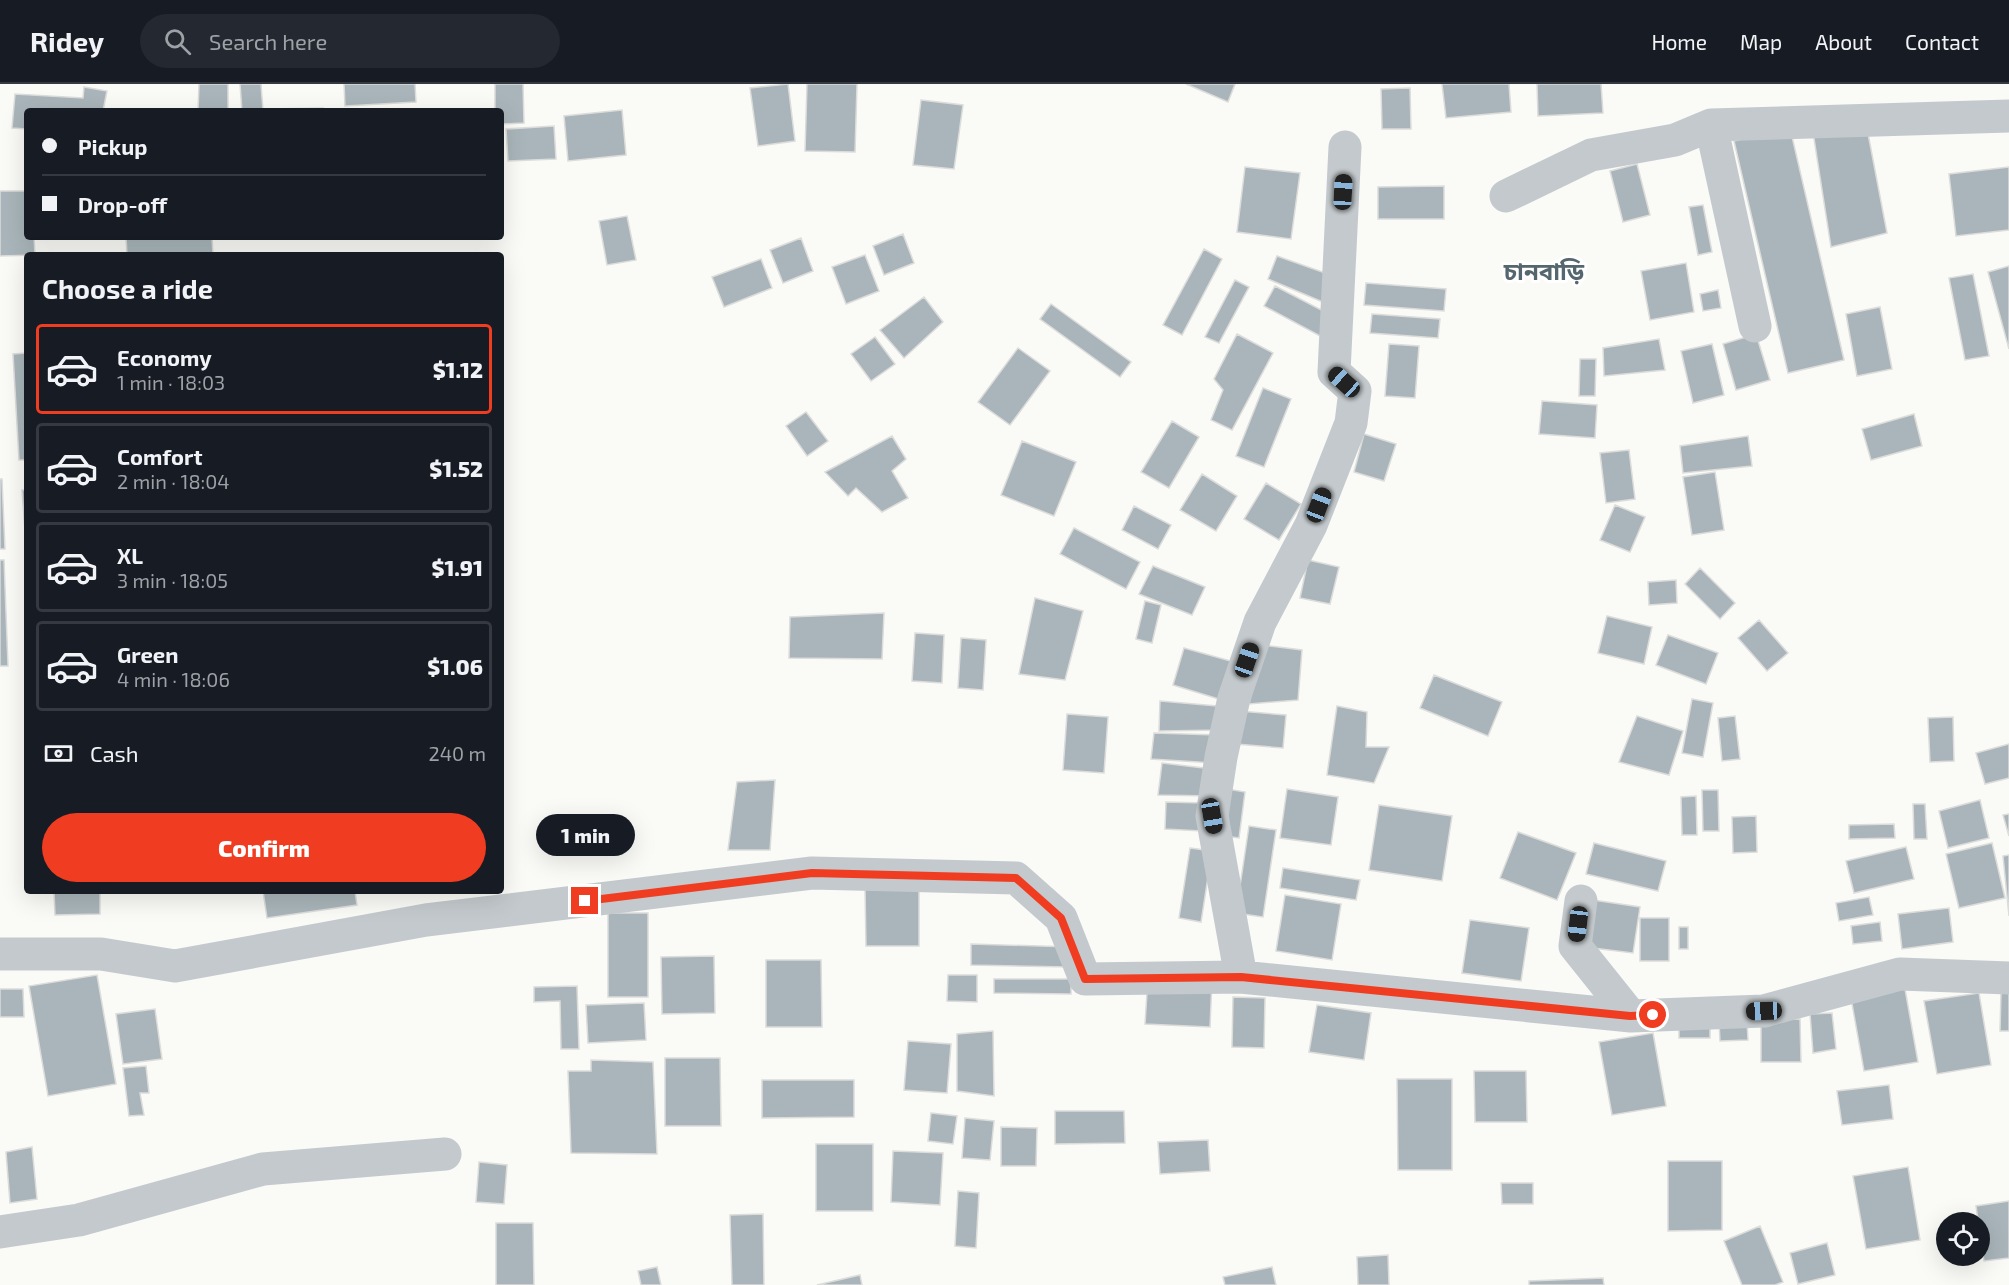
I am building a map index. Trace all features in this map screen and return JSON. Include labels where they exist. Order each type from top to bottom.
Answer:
[{"type":"street","points":[[1506,196],[1591,155],[1675,140],[1711,125],[2009,116]]},
{"type":"street","points":[[1711,125],[1755,326]]},
{"type":"street","points":[[1241,977],[1212,816],[1234,698],[1260,622],[1311,525],[1351,423],[1355,391],[1334,372],[1346,147]]},
{"type":"street","points":[[0,954],[101,954],[175,966],[426,920],[812,873],[1016,878],[1061,918],[1085,979],[1241,977],[1630,1016],[1764,1011],[1900,974],[2009,978]]},
{"type":"street","points":[[1581,901],[1575,946],[1630,1016]]},
{"type":"street","points":[[0,1232],[79,1220],[263,1169],[445,1154]]},
{"type":"building","points":[[199,84],[228,84],[228,108],[198,108]]},
{"type":"building","points":[[240,84],[261,84],[263,108],[242,108]]},
{"type":"building","points":[[344,84],[415,84],[416,102],[345,106]]},
{"type":"building","points":[[495,84],[523,84],[524,123],[504,124],[504,108],[495,108]]},
{"type":"building","points":[[788,84],[795,141],[758,146],[750,88]]},
{"type":"building","points":[[807,84],[857,84],[855,152],[805,151]]},
{"type":"building","points":[[1186,84],[1235,84],[1228,102]]},
{"type":"building","points":[[1442,84],[1509,84],[1511,112],[1446,118]]},
{"type":"building","points":[[1537,84],[1601,84],[1603,113],[1538,116]]},
{"type":"building","points":[[84,87],[107,91],[104,108],[24,108],[24,129],[12,128],[15,94],[83,98]]},
{"type":"building","points":[[1410,88],[1411,129],[1382,129],[1381,89]]},
{"type":"building","points":[[921,100],[963,105],[954,169],[913,165]]},
{"type":"building","points":[[622,110],[626,155],[568,161],[564,116]]},
{"type":"building","points":[[1866,123],[1887,233],[1831,247],[1813,132]]},
{"type":"building","points":[[554,126],[556,159],[508,161],[506,129]]},
{"type":"building","points":[[1790,128],[1844,360],[1788,373],[1734,141]]},
{"type":"building","points":[[1637,164],[1650,215],[1623,222],[1610,171]]},
{"type":"building","points":[[1245,167],[1300,173],[1291,239],[1237,232]]},
{"type":"building","points":[[2009,167],[2009,230],[1956,236],[1949,174]]},
{"type":"building","points":[[1444,186],[1444,219],[1378,219],[1378,187]]},
{"type":"building","points":[[0,191],[24,191],[24,240],[34,240],[35,252],[24,252],[24,255],[0,256]]},
{"type":"building","points":[[1703,205],[1712,252],[1698,255],[1689,207]]},
{"type":"building","points":[[627,216],[636,260],[607,265],[599,221]]},
{"type":"building","points":[[903,234],[914,263],[884,275],[873,246]]},
{"type":"building","points":[[801,238],[813,271],[783,283],[770,250]]},
{"type":"building","points":[[126,240],[212,240],[213,252],[127,252]]},
{"type":"building","points":[[1204,249],[1222,259],[1182,335],[1163,325]]},
{"type":"building","points":[[865,255],[879,291],[846,304],[832,267]]},
{"type":"building","points":[[1277,256],[1328,274],[1330,305],[1268,279]]},
{"type":"building","points":[[761,259],[772,288],[724,307],[712,277]]},
{"type":"building","points":[[1686,263],[1694,312],[1650,320],[1641,271]]},
{"type":"building","points":[[2009,266],[2009,349],[1988,272]]},
{"type":"building","points":[[1973,274],[1989,356],[1965,360],[1949,278]]},
{"type":"building","points":[[1235,280],[1249,287],[1219,343],[1205,337]]},
{"type":"building","points":[[1366,283],[1446,289],[1444,311],[1364,305]]},
{"type":"building","points":[[1275,286],[1333,316],[1322,337],[1264,306]]},
{"type":"building","points":[[1718,290],[1721,308],[1703,311],[1700,294]]},
{"type":"building","points":[[924,297],[943,322],[904,358],[880,330]]},
{"type":"building","points":[[1051,304],[1131,362],[1120,377],[1040,319]]},
{"type":"building","points":[[1880,307],[1892,369],[1857,376],[1846,314]]},
{"type":"building","points":[[1372,314],[1440,319],[1438,338],[1370,333]]},
{"type":"building","points":[[1237,334],[1273,353],[1232,430],[1211,420],[1223,390],[1214,379]]},
{"type":"building","points":[[1756,334],[1770,380],[1736,390],[1723,344]]},
{"type":"building","points":[[875,337],[895,364],[871,381],[851,354]]},
{"type":"building","points":[[1659,339],[1665,370],[1604,376],[1603,348]]},
{"type":"building","points":[[1389,344],[1419,346],[1415,398],[1385,396]]},
{"type":"building","points":[[1712,344],[1724,395],[1693,403],[1681,351]]},
{"type":"building","points":[[1018,348],[1050,371],[1010,425],[978,402]]},
{"type":"building","points":[[24,353],[24,460],[19,460],[13,354]]},
{"type":"building","points":[[1580,359],[1596,359],[1595,396],[1579,396]]},
{"type":"building","points":[[1263,388],[1291,399],[1264,467],[1236,456]]},
{"type":"building","points":[[1542,401],[1597,405],[1595,438],[1539,434]]},
{"type":"building","points":[[806,412],[828,441],[807,456],[786,426]]},
{"type":"building","points":[[1914,414],[1922,446],[1871,460],[1862,429]]},
{"type":"building","points":[[1172,421],[1199,437],[1169,488],[1141,472]]},
{"type":"building","points":[[1364,434],[1396,444],[1384,481],[1354,472]]},
{"type":"building","points":[[892,436],[906,459],[892,471],[908,498],[882,512],[856,488],[848,496],[825,472]]},
{"type":"building","points":[[1748,436],[1752,466],[1683,473],[1680,446]]},
{"type":"building","points":[[1022,441],[1076,462],[1054,516],[1001,495]]},
{"type":"building","points":[[1629,450],[1635,499],[1606,503],[1600,453]]},
{"type":"building","points":[[1715,472],[1724,530],[1692,535],[1683,477]]},
{"type":"building","points":[[1202,474],[1237,496],[1216,531],[1180,510]]},
{"type":"building","points":[[0,479],[2,479],[5,549],[0,549]]},
{"type":"building","points":[[1266,483],[1301,504],[1279,540],[1244,519]]},
{"type":"building","points":[[22,490],[24,490],[24,517]]},
{"type":"building","points":[[1615,505],[1645,517],[1630,552],[1600,540]]},
{"type":"building","points":[[1134,506],[1171,525],[1158,549],[1122,530]]},
{"type":"building","points":[[1074,528],[1140,562],[1126,589],[1060,554]]},
{"type":"building","points":[[0,560],[4,560],[8,666],[0,666]]},
{"type":"building","points":[[1308,560],[1339,567],[1330,604],[1300,598]]},
{"type":"building","points":[[1153,566],[1205,587],[1192,615],[1139,594]]},
{"type":"building","points":[[1700,568],[1735,603],[1720,619],[1685,584]]},
{"type":"building","points":[[1676,580],[1677,603],[1649,605],[1648,582]]},
{"type":"building","points":[[1035,598],[1083,611],[1065,680],[1019,674]]},
{"type":"building","points":[[1145,601],[1161,605],[1152,643],[1136,639]]},
{"type":"building","points":[[884,613],[882,659],[789,658],[790,617]]},
{"type":"building","points":[[1607,616],[1652,627],[1644,664],[1598,653]]},
{"type":"building","points":[[1759,620],[1788,653],[1767,671],[1738,638]]},
{"type":"building","points":[[915,633],[944,635],[942,683],[912,681]]},
{"type":"building","points":[[1668,635],[1718,653],[1706,684],[1656,665]]},
{"type":"building","points":[[961,638],[986,640],[983,690],[958,688]]},
{"type":"building","points":[[1263,645],[1302,650],[1298,700],[1249,704]]},
{"type":"building","points":[[1184,648],[1234,662],[1222,700],[1173,685]]},
{"type":"building","points":[[1434,675],[1502,702],[1488,736],[1420,708]]},
{"type":"building","points":[[1692,699],[1713,703],[1703,757],[1682,753]]},
{"type":"building","points":[[1160,701],[1217,706],[1221,730],[1159,731]]},
{"type":"building","points":[[1337,706],[1367,712],[1366,747],[1389,747],[1374,783],[1327,775]]},
{"type":"building","points":[[1239,711],[1286,715],[1283,748],[1236,744]]},
{"type":"building","points":[[1067,714],[1108,717],[1104,773],[1063,770]]},
{"type":"building","points":[[1637,716],[1683,731],[1669,775],[1619,762]]},
{"type":"building","points":[[1735,716],[1740,759],[1722,761],[1718,718]]},
{"type":"building","points":[[1953,717],[1954,761],[1930,762],[1928,718]]},
{"type":"building","points":[[1154,733],[1217,735],[1214,763],[1151,759]]},
{"type":"building","points":[[2009,744],[2009,778],[1985,784],[1976,753]]},
{"type":"building","points":[[1162,763],[1212,769],[1212,796],[1158,795]]},
{"type":"building","points":[[775,780],[770,850],[728,850],[737,782]]},
{"type":"building","points":[[1222,788],[1245,792],[1239,838],[1217,835]]},
{"type":"building","points":[[1287,789],[1338,797],[1331,845],[1280,838]]},
{"type":"building","points":[[1702,790],[1718,790],[1719,831],[1703,831]]},
{"type":"building","points":[[1696,796],[1697,835],[1682,835],[1681,797]]},
{"type":"building","points":[[1980,800],[1989,838],[1948,848],[1939,811]]},
{"type":"building","points":[[1166,802],[1203,803],[1202,831],[1165,829]]},
{"type":"building","points":[[1913,804],[1925,804],[1927,839],[1914,839]]},
{"type":"building","points":[[1379,805],[1452,816],[1442,881],[1369,870]]},
{"type":"building","points":[[2009,814],[2009,836],[2003,815]]},
{"type":"building","points":[[1756,816],[1757,852],[1733,853],[1732,817]]},
{"type":"building","points":[[1894,824],[1895,838],[1849,839],[1849,825]]},
{"type":"building","points":[[1249,826],[1276,830],[1263,917],[1236,913]]},
{"type":"building","points":[[1518,832],[1576,853],[1557,900],[1500,878]]},
{"type":"building","points":[[1594,843],[1666,861],[1658,891],[1586,874]]},
{"type":"building","points":[[1992,843],[2005,898],[1959,908],[1946,854]]},
{"type":"building","points":[[1906,847],[1914,879],[1854,893],[1846,861]]},
{"type":"building","points":[[1190,848],[1212,851],[1201,922],[1179,918]]},
{"type":"building","points":[[2009,855],[2009,916],[2003,856]]},
{"type":"building","points":[[1283,868],[1360,880],[1356,900],[1280,888]]},
{"type":"building","points":[[919,888],[919,946],[866,946],[865,889]]},
{"type":"building","points":[[54,894],[100,894],[100,914],[55,915]]},
{"type":"building","points":[[263,894],[355,894],[357,905],[267,918]]},
{"type":"building","points":[[1285,895],[1341,904],[1332,960],[1276,951]]},
{"type":"building","points":[[1869,897],[1873,915],[1839,921],[1836,903]]},
{"type":"building","points":[[1593,900],[1640,907],[1633,953],[1585,947]]},
{"type":"building","points":[[1949,908],[1953,942],[1902,949],[1898,914]]},
{"type":"building","points":[[608,913],[648,913],[648,997],[608,997]]},
{"type":"building","points":[[1640,918],[1669,918],[1669,961],[1640,961]]},
{"type":"building","points":[[1470,920],[1529,928],[1521,981],[1462,973]]},
{"type":"building","points":[[1880,922],[1882,941],[1853,944],[1851,926]]},
{"type":"building","points":[[1679,927],[1688,927],[1688,949],[1679,949]]},
{"type":"building","points":[[971,944],[1071,947],[1070,967],[971,965]]},
{"type":"building","points":[[714,956],[715,1013],[662,1014],[661,957]]},
{"type":"building","points":[[766,960],[821,960],[822,1027],[766,1027]]},
{"type":"building","points":[[97,975],[116,1084],[48,1096],[29,986]]},
{"type":"building","points":[[948,975],[977,975],[977,1002],[947,1001]]},
{"type":"building","points":[[1148,977],[1212,980],[1210,1027],[1145,1024]]},
{"type":"building","points":[[994,979],[1071,979],[1071,994],[994,993]]},
{"type":"building","points":[[577,986],[579,1049],[561,1049],[560,1001],[534,1002],[534,987]]},
{"type":"building","points":[[0,989],[23,989],[24,1017],[0,1017]]},
{"type":"building","points":[[1905,989],[1918,1062],[1864,1071],[1851,998]]},
{"type":"building","points":[[2001,992],[2009,992],[2009,1031],[2000,1031]]},
{"type":"building","points":[[1979,993],[1991,1065],[1937,1074],[1924,1001]]},
{"type":"building","points":[[1233,997],[1265,998],[1264,1048],[1232,1047]]},
{"type":"building","points":[[644,1003],[646,1040],[588,1043],[586,1005]]},
{"type":"building","points":[[1317,1005],[1371,1013],[1364,1060],[1309,1052]]},
{"type":"building","points":[[155,1009],[162,1059],[123,1064],[116,1014]]},
{"type":"building","points":[[1832,1013],[1836,1049],[1813,1053],[1810,1014]]},
{"type":"building","points":[[1679,1017],[1710,1017],[1710,1038],[1679,1038]]},
{"type":"building","points":[[1800,1019],[1801,1062],[1761,1062],[1761,1020]]},
{"type":"building","points":[[1747,1021],[1748,1040],[1720,1041],[1719,1022]]},
{"type":"building","points":[[993,1031],[994,1096],[957,1091],[957,1034]]},
{"type":"building","points":[[1653,1033],[1666,1106],[1612,1115],[1599,1042]]},
{"type":"building","points":[[908,1041],[951,1044],[947,1093],[904,1090]]},
{"type":"building","points":[[665,1058],[720,1058],[721,1126],[665,1126]]},
{"type":"building","points":[[591,1060],[653,1062],[657,1154],[571,1153],[568,1071],[591,1071]]},
{"type":"building","points":[[146,1066],[149,1093],[140,1093],[144,1115],[129,1116],[123,1068]]},
{"type":"building","points":[[1474,1071],[1526,1071],[1527,1122],[1475,1122]]},
{"type":"building","points":[[1397,1079],[1452,1079],[1452,1170],[1398,1170]]},
{"type":"building","points":[[762,1080],[854,1080],[854,1117],[762,1118]]},
{"type":"building","points":[[1889,1085],[1893,1119],[1842,1125],[1837,1091]]},
{"type":"building","points":[[1055,1111],[1124,1111],[1125,1143],[1055,1144]]},
{"type":"building","points":[[931,1113],[957,1116],[953,1144],[928,1141]]},
{"type":"building","points":[[965,1118],[994,1121],[990,1160],[962,1158]]},
{"type":"building","points":[[1001,1127],[1037,1128],[1036,1166],[1001,1166]]},
{"type":"building","points":[[1208,1140],[1210,1171],[1160,1174],[1158,1142]]},
{"type":"building","points":[[816,1144],[873,1144],[873,1211],[816,1211]]},
{"type":"building","points":[[32,1147],[37,1199],[10,1203],[6,1152]]},
{"type":"building","points":[[893,1151],[943,1153],[940,1205],[891,1202]]},
{"type":"building","points":[[1668,1161],[1722,1161],[1722,1230],[1668,1231]]},
{"type":"building","points":[[479,1162],[507,1165],[504,1204],[476,1202]]},
{"type":"building","points":[[1908,1167],[1920,1240],[1866,1249],[1853,1176]]},
{"type":"building","points":[[1501,1183],[1533,1183],[1533,1204],[1502,1204]]},
{"type":"building","points":[[958,1191],[979,1193],[976,1248],[955,1246]]},
{"type":"building","points":[[2009,1201],[2009,1258],[1990,1260],[1990,1212],[1977,1212],[1976,1206]]},
{"type":"building","points":[[763,1214],[764,1285],[732,1285],[730,1215]]},
{"type":"building","points":[[496,1223],[533,1223],[534,1285],[496,1285]]},
{"type":"building","points":[[1760,1226],[1783,1282],[1775,1285],[1742,1285],[1724,1241]]},
{"type":"building","points":[[1827,1243],[1835,1275],[1798,1284],[1790,1253]]},
{"type":"building","points":[[1388,1255],[1389,1285],[1358,1285],[1357,1257]]},
{"type":"building","points":[[657,1267],[661,1285],[641,1285],[638,1271]]},
{"type":"building","points":[[1272,1267],[1276,1285],[1225,1285],[1223,1277]]},
{"type":"building","points":[[860,1275],[862,1285],[817,1285]]},
{"type":"building","points":[[1603,1278],[1604,1285],[1529,1285],[1529,1281]]},
{"type":"district","name":"চানবাড়ি","points":[[1544,272]]},
{"type":"route","points":[[585,901],[812,873],[1016,878],[1061,918],[1085,979],[1241,977],[1630,1016],[1653,1015]]}]
